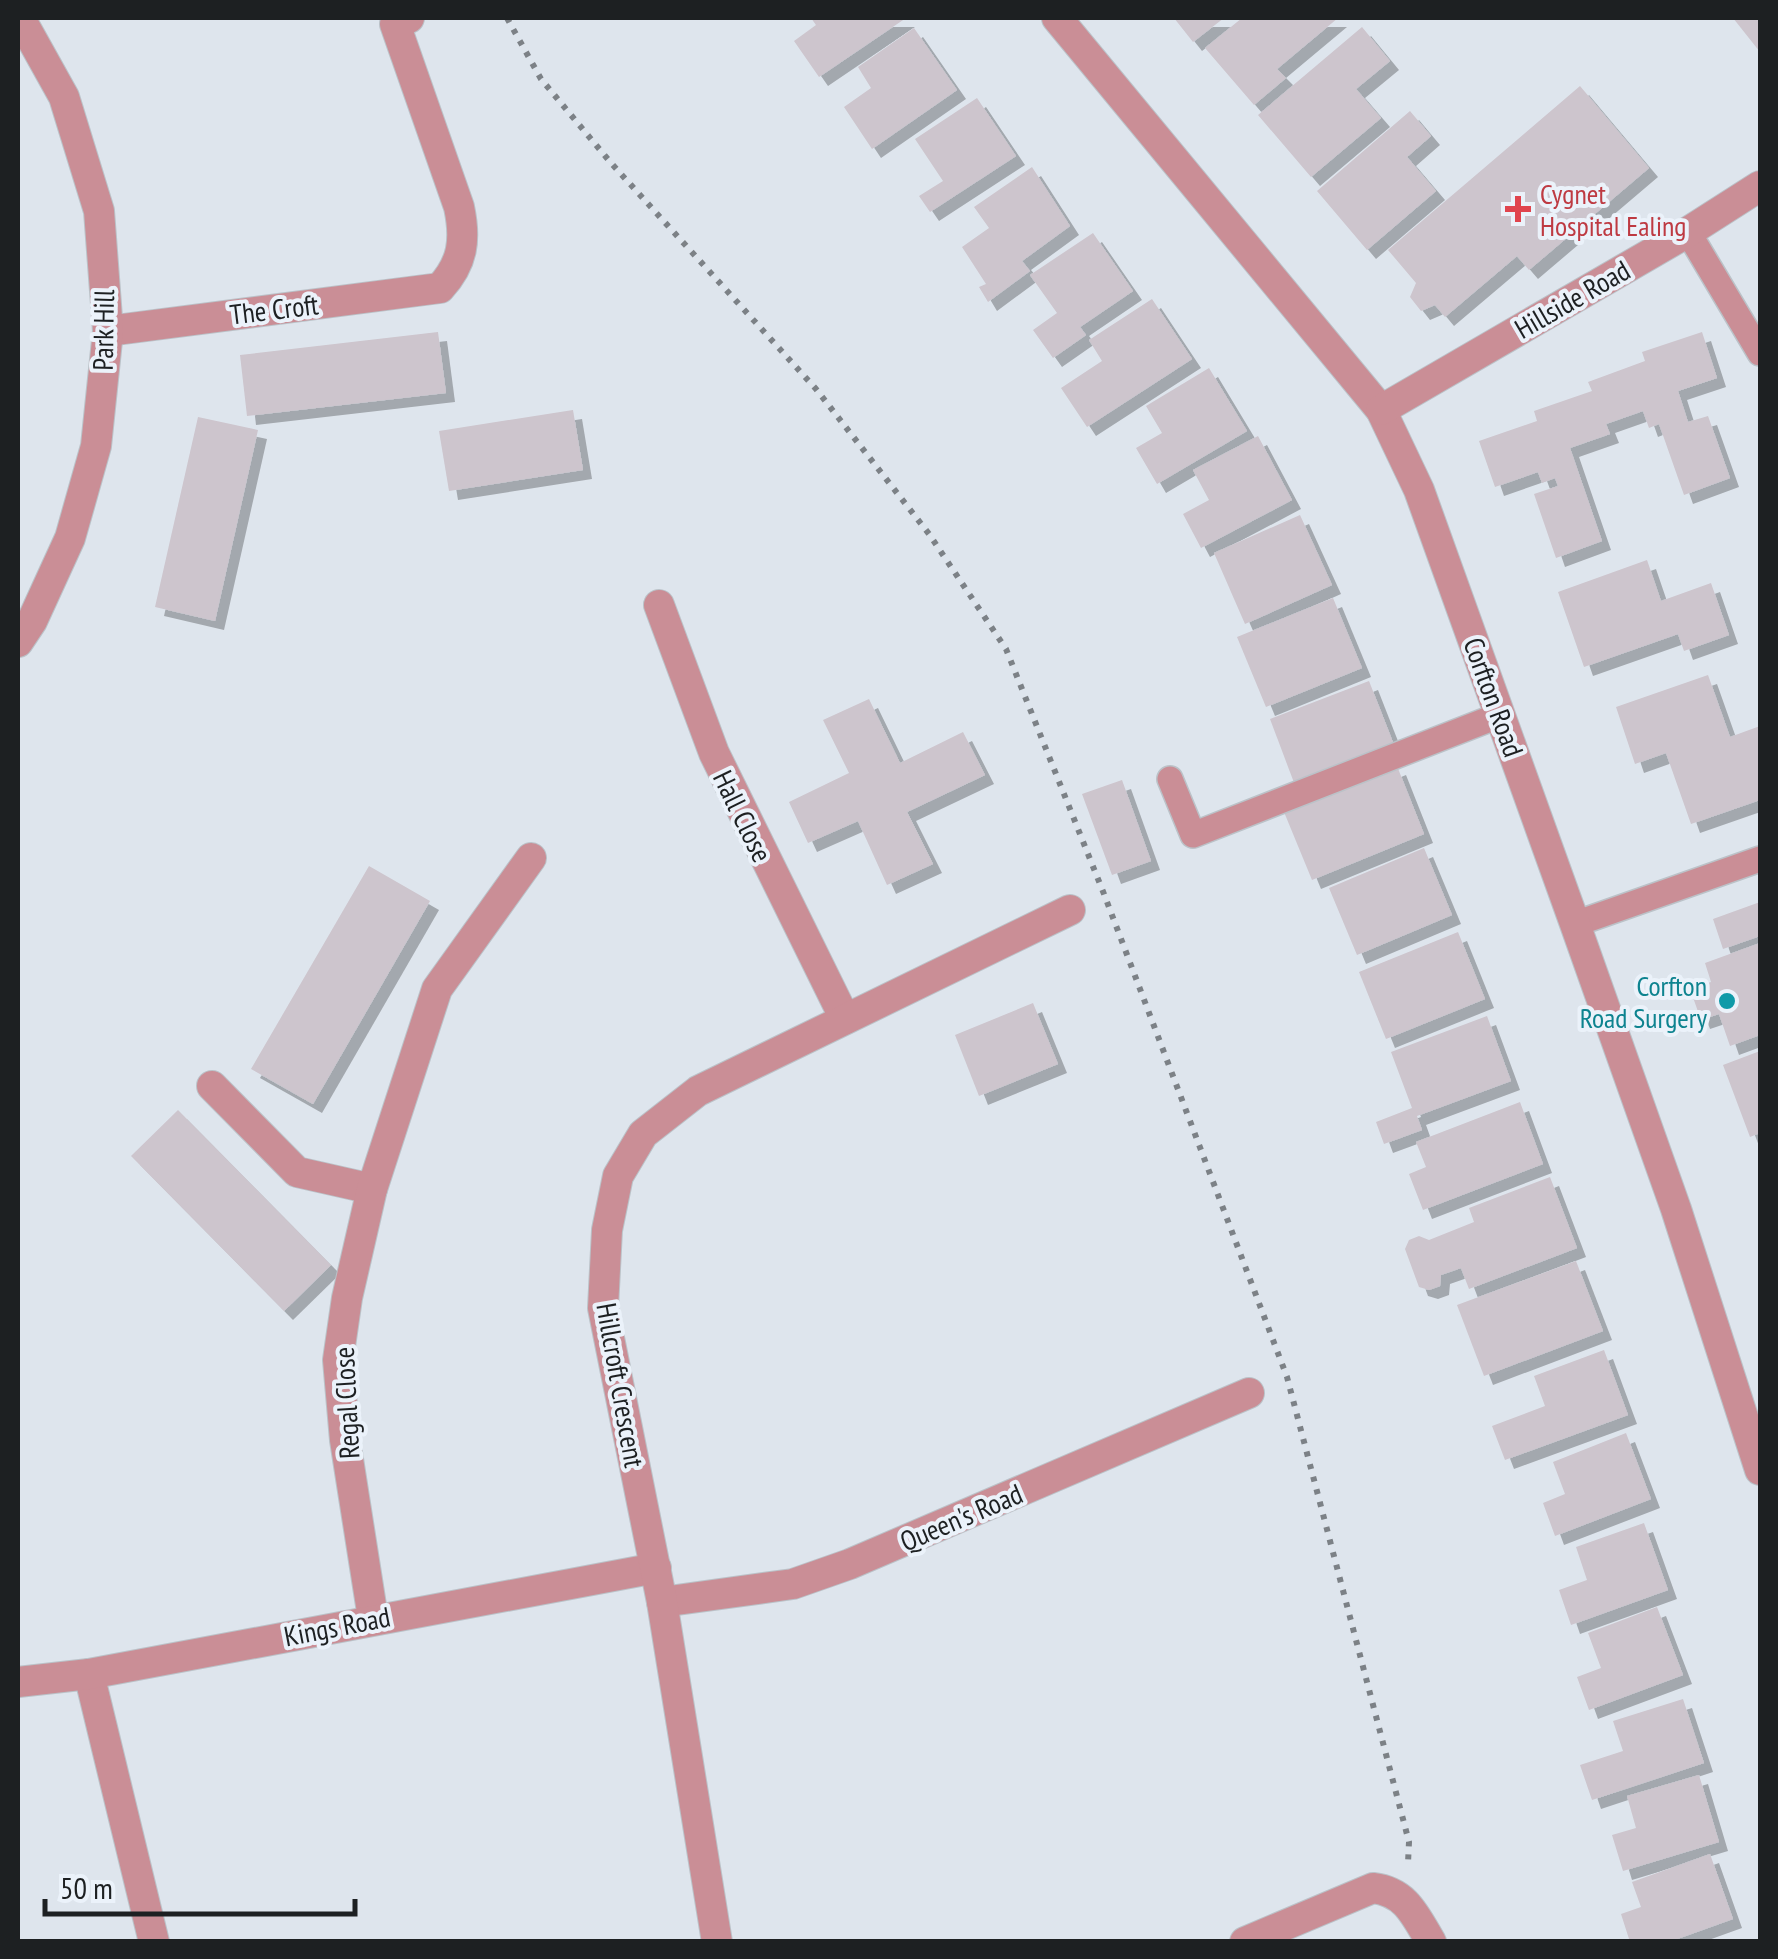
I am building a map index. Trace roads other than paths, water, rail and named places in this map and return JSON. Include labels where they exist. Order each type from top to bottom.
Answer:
[{"type":"street","name":"Park Hill","points":[[18,642],[32,621],[70,538],[96,446],[108,331],[99,210],[64,97],[20,18]]},
{"type":"street","name":"The Croft","points":[[108,331],[440,288],[462,255],[464,230],[460,208],[395,24],[409,18]]},
{"type":"street","name":"Corfton Road","points":[[1057,18],[1381,410],[1419,490],[1575,924],[1676,1209],[1760,1470]]},
{"type":"street","name":"Hillside Road","points":[[1381,410],[1760,186]]},
{"type":"street","name":"Hall Close","points":[[659,605],[714,753],[845,1019]]},
{"type":"street","name":"Regal Close","points":[[373,1618],[345,1440],[338,1360],[347,1298],[372,1190],[438,989],[531,858]]},
{"type":"street","name":"Hillcroft Crescent","points":[[716,1942],[656,1568],[603,1308],[606,1230],[618,1176],[643,1134],[698,1091],[1070,910]]},
{"type":"street","points":[[212,1086],[297,1172],[372,1190]]},
{"type":"street","name":"Queen's Road","points":[[662,1602],[792,1584],[850,1564],[1249,1393]]},
{"type":"street","name":"Kings Road","points":[[18,1682],[89,1674],[656,1568]]},
{"type":"street","points":[[89,1674],[154,1942]]},
{"type":"street","points":[[1246,1942],[1373,1888],[1389,1890],[1406,1901],[1431,1942]]},
{"type":"lane","points":[[1688,232],[1760,354]]},
{"type":"lane","points":[[1170,778],[1193,835],[1500,715]]},
{"type":"lane","points":[[1575,924],[1760,859]]},
{"type":"place","name":"Cygnet Hospital Ealing","points":[[1518,209]]},
{"type":"place","name":"Corfton Road Surgery","points":[[1727,1001]]}]
